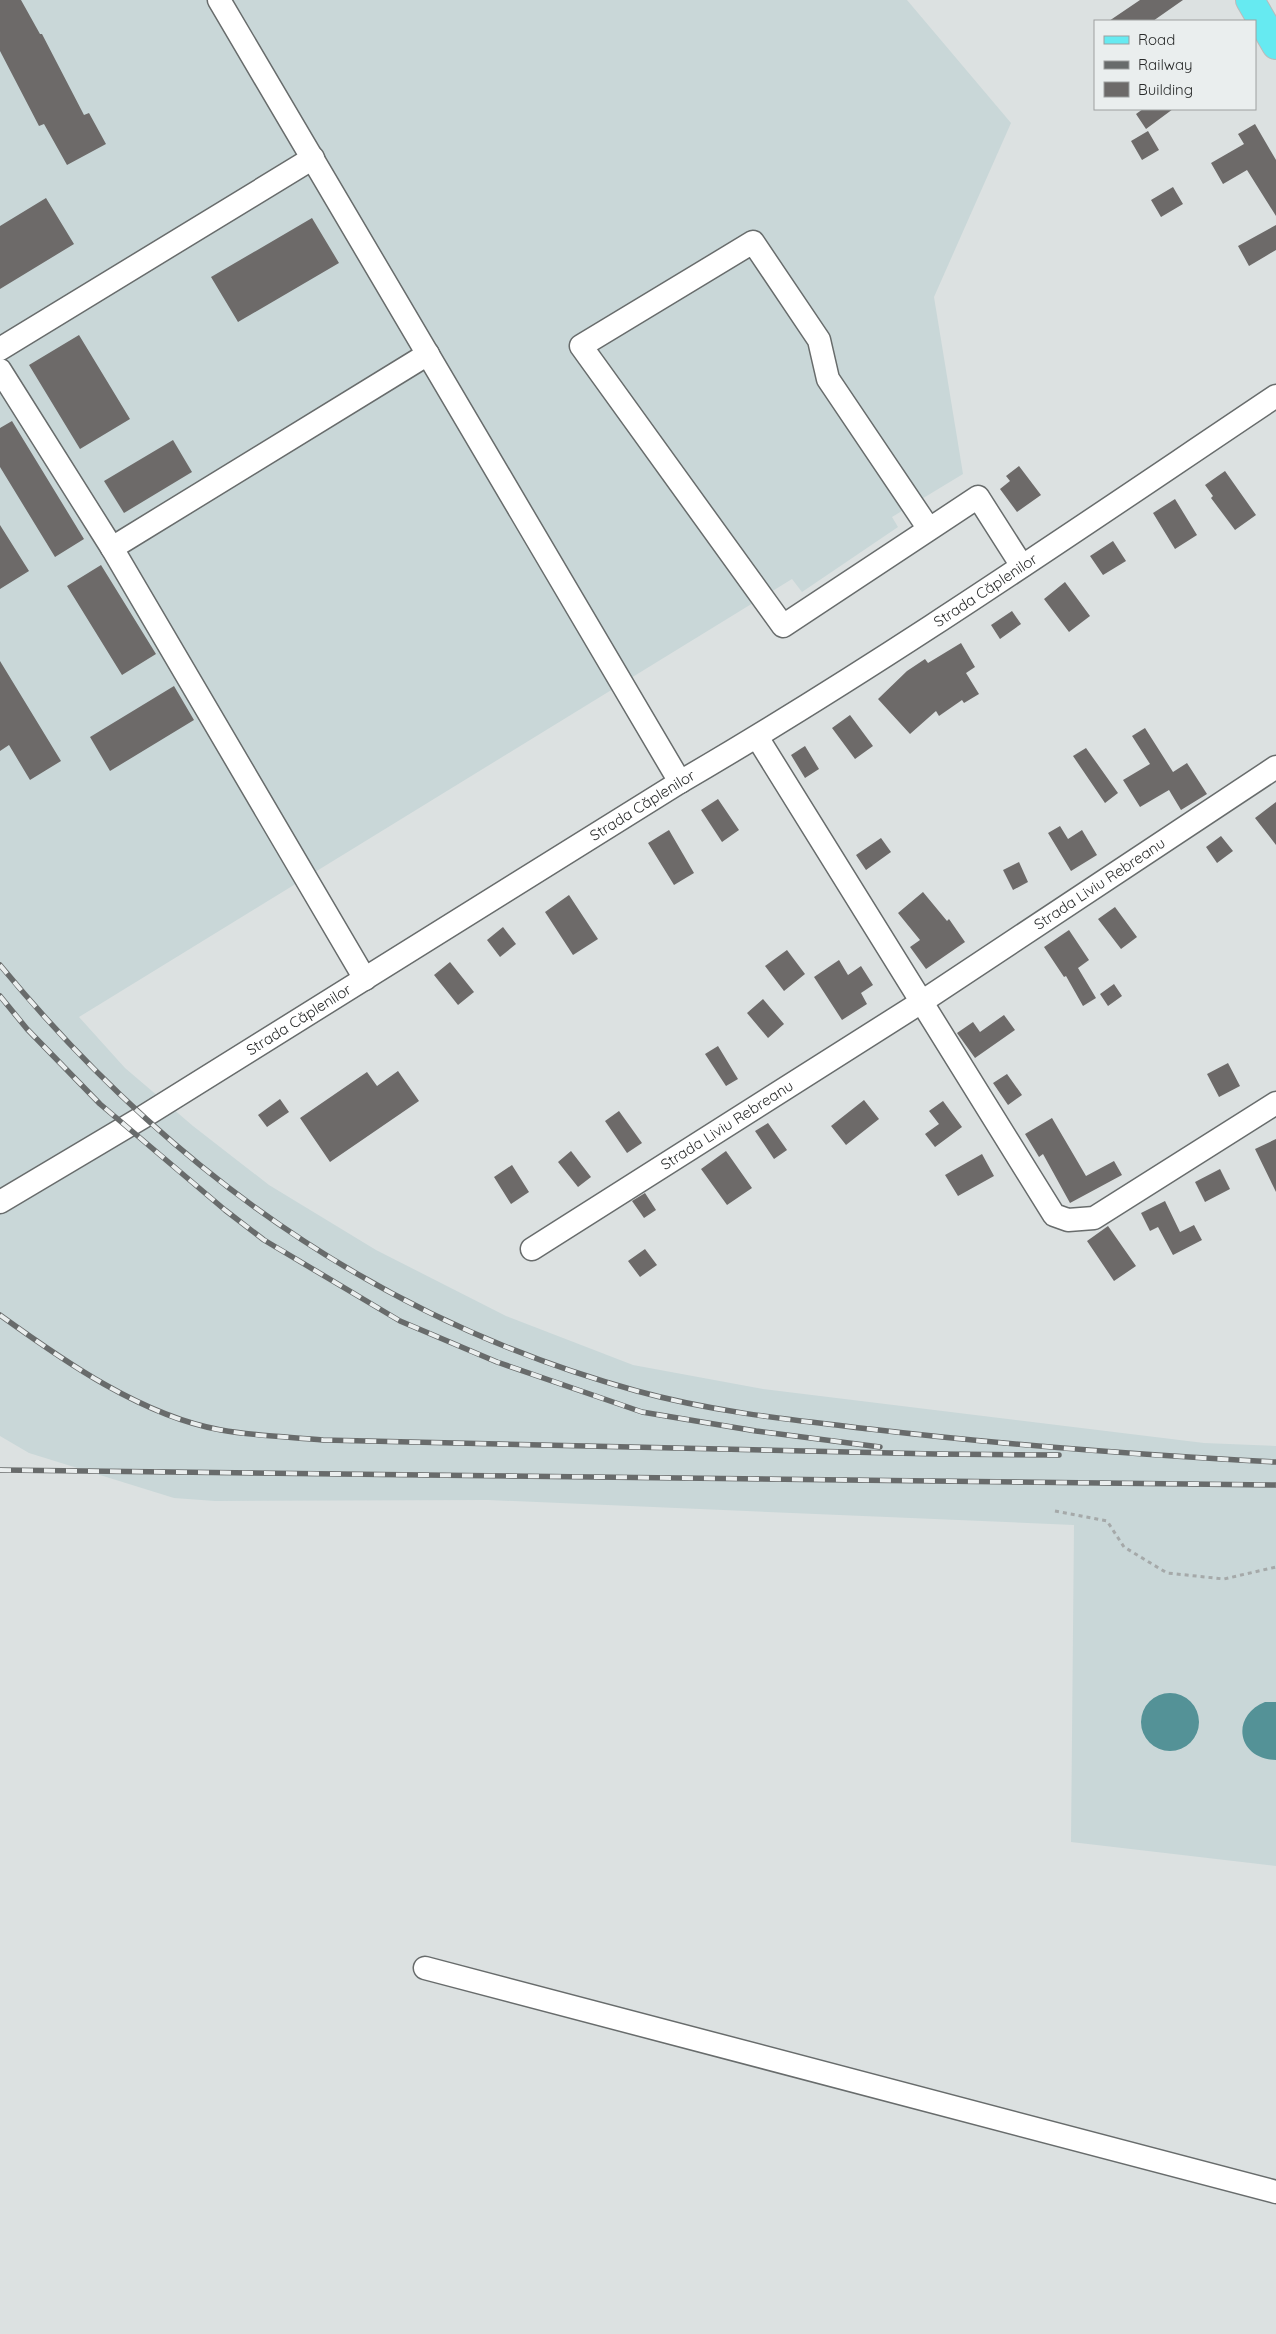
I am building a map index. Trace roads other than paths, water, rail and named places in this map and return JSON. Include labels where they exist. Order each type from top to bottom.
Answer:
[{"type":"main road","points":[[1250,0],[1276,46]]},
{"type":"street","points":[[219,0],[680,782]]},
{"type":"street","points":[[0,349],[313,158]]},
{"type":"street","points":[[929,529],[828,379],[819,340],[753,242],[581,346],[782,626],[978,497],[1022,566]]},
{"type":"street","points":[[112,548],[428,354]]},
{"type":"street","points":[[0,370],[112,548],[365,979]]},
{"type":"street","name":"Strada Căplenilor","points":[[0,1202],[143,1117],[680,782],[757,737],[1022,566],[1276,396]]},
{"type":"street","points":[[757,737],[1054,1215],[1068,1220],[1094,1218],[1276,1104]]},
{"type":"street","name":"Strada Liviu Rebreanu","points":[[532,1249],[922,1001],[1276,767]]},
{"type":"street","points":[[425,1968],[1276,2192]]},
{"type":"water","points":[[1164,1693],[1176,1693],[1191,1701],[1199,1716],[1199,1728],[1191,1743],[1176,1751],[1164,1751],[1149,1743],[1141,1728],[1141,1716],[1149,1701]]},
{"type":"water","points":[[1265,1702],[1276,1702],[1276,1760],[1263,1758],[1253,1752],[1246,1745],[1243,1736],[1243,1726],[1246,1717],[1254,1708]]},
{"type":"railway","points":[[0,965],[65,1039],[134,1108],[208,1171],[285,1228],[366,1279],[452,1323],[542,1361],[637,1391],[694,1405],[782,1419],[1022,1445],[1276,1462]]},
{"type":"railway","points":[[0,996],[27,1029],[100,1104],[225,1210],[264,1240],[400,1321],[497,1362],[642,1412],[756,1431],[880,1447]]},
{"type":"railway","points":[[0,1315],[77,1368],[133,1400],[191,1423],[234,1432],[323,1440],[935,1454],[1059,1455]]},
{"type":"railway","points":[[0,1470],[1276,1485]]}]
